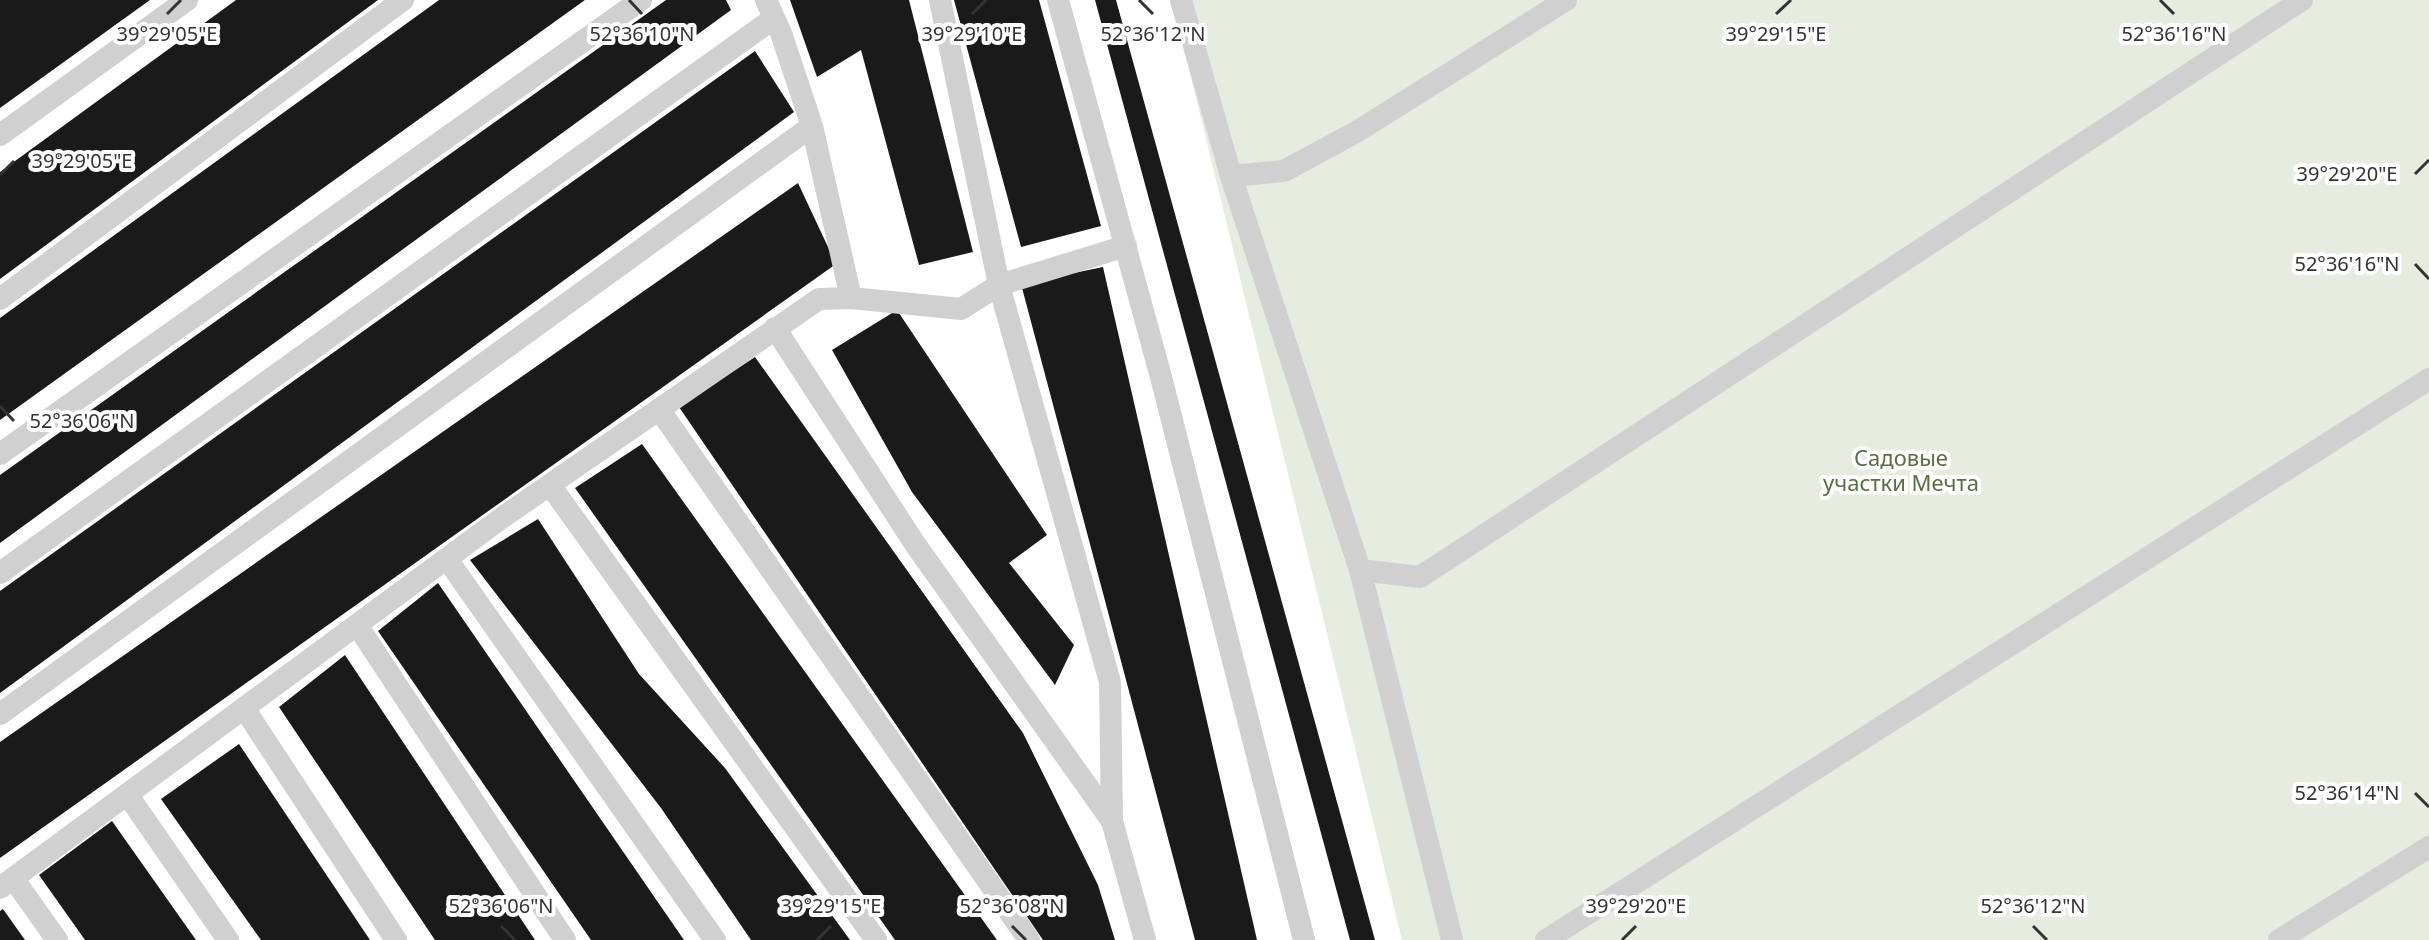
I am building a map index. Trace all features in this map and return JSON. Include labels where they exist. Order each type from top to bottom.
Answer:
[{"type":"lane","points":[[0,135],[187,0]]},
{"type":"lane","points":[[0,299],[403,0]]},
{"type":"lane","points":[[0,454],[641,0]]},
{"type":"lane","points":[[940,0],[999,285],[1110,682],[1112,821],[1145,940]]},
{"type":"lane","points":[[1058,0],[1161,377],[1304,940]]},
{"type":"lane","points":[[1181,0],[1231,176],[1360,570],[1452,940]]},
{"type":"lane","points":[[1231,176],[1284,171],[1358,131],[1566,0]]},
{"type":"lane","points":[[1360,570],[1420,577],[2302,0]]},
{"type":"lane","points":[[0,573],[770,9],[812,126],[851,298]]},
{"type":"lane","points":[[0,714],[812,126]]},
{"type":"lane","points":[[57,940],[6,883],[550,485],[819,299],[851,298],[961,309],[999,285],[1126,246]]},
{"type":"lane","points":[[775,328],[915,544],[1112,821]]},
{"type":"lane","points":[[1546,940],[2429,379]]},
{"type":"lane","points":[[659,409],[1029,940]]},
{"type":"lane","points":[[550,485],[876,940]]},
{"type":"lane","points":[[447,559],[715,940]]},
{"type":"lane","points":[[357,625],[565,940]]},
{"type":"lane","points":[[244,708],[396,940]]},
{"type":"lane","points":[[127,794],[228,940]]},
{"type":"lane","points":[[2279,940],[2429,847]]},
{"type":"green space","name":"Садовые участки Мечта","points":[[1172,0],[2429,0],[2429,940],[1402,940]]},
{"type":"building","points":[[0,0],[150,0],[0,108]]},
{"type":"building","points":[[236,0],[378,0],[0,279],[0,172]]},
{"type":"building","points":[[439,0],[585,0],[0,420],[0,318]]},
{"type":"building","points":[[666,0],[726,0],[731,10],[0,543],[0,475]]},
{"type":"building","points":[[790,0],[909,0],[973,252],[919,265],[861,50],[817,77]]},
{"type":"building","points":[[954,0],[1039,0],[1101,226],[1021,247]]},
{"type":"building","points":[[1095,0],[1116,0],[1375,940],[1350,940]]},
{"type":"building","points":[[755,51],[794,112],[0,693],[0,591]]},
{"type":"building","points":[[798,183],[836,264],[0,858],[0,742]]},
{"type":"building","points":[[1103,267],[1257,940],[1195,940],[1021,284]]},
{"type":"building","points":[[897,310],[1047,535],[1009,563],[1074,645],[1055,685],[912,492],[832,350]]},
{"type":"building","points":[[755,357],[1023,733],[1098,885],[1115,940],[1043,940],[679,407]]},
{"type":"building","points":[[642,444],[997,940],[895,940],[575,488]]},
{"type":"building","points":[[538,519],[639,674],[725,768],[850,940],[751,940],[661,808],[470,560]]},
{"type":"building","points":[[438,583],[684,940],[591,940],[378,631]]},
{"type":"building","points":[[345,655],[535,940],[435,940],[279,707]]},
{"type":"building","points":[[239,744],[370,940],[261,940],[161,799]]},
{"type":"building","points":[[112,821],[196,940],[85,940],[39,875]]},
{"type":"building","points":[[3,909],[25,940],[0,940],[0,911]]}]
